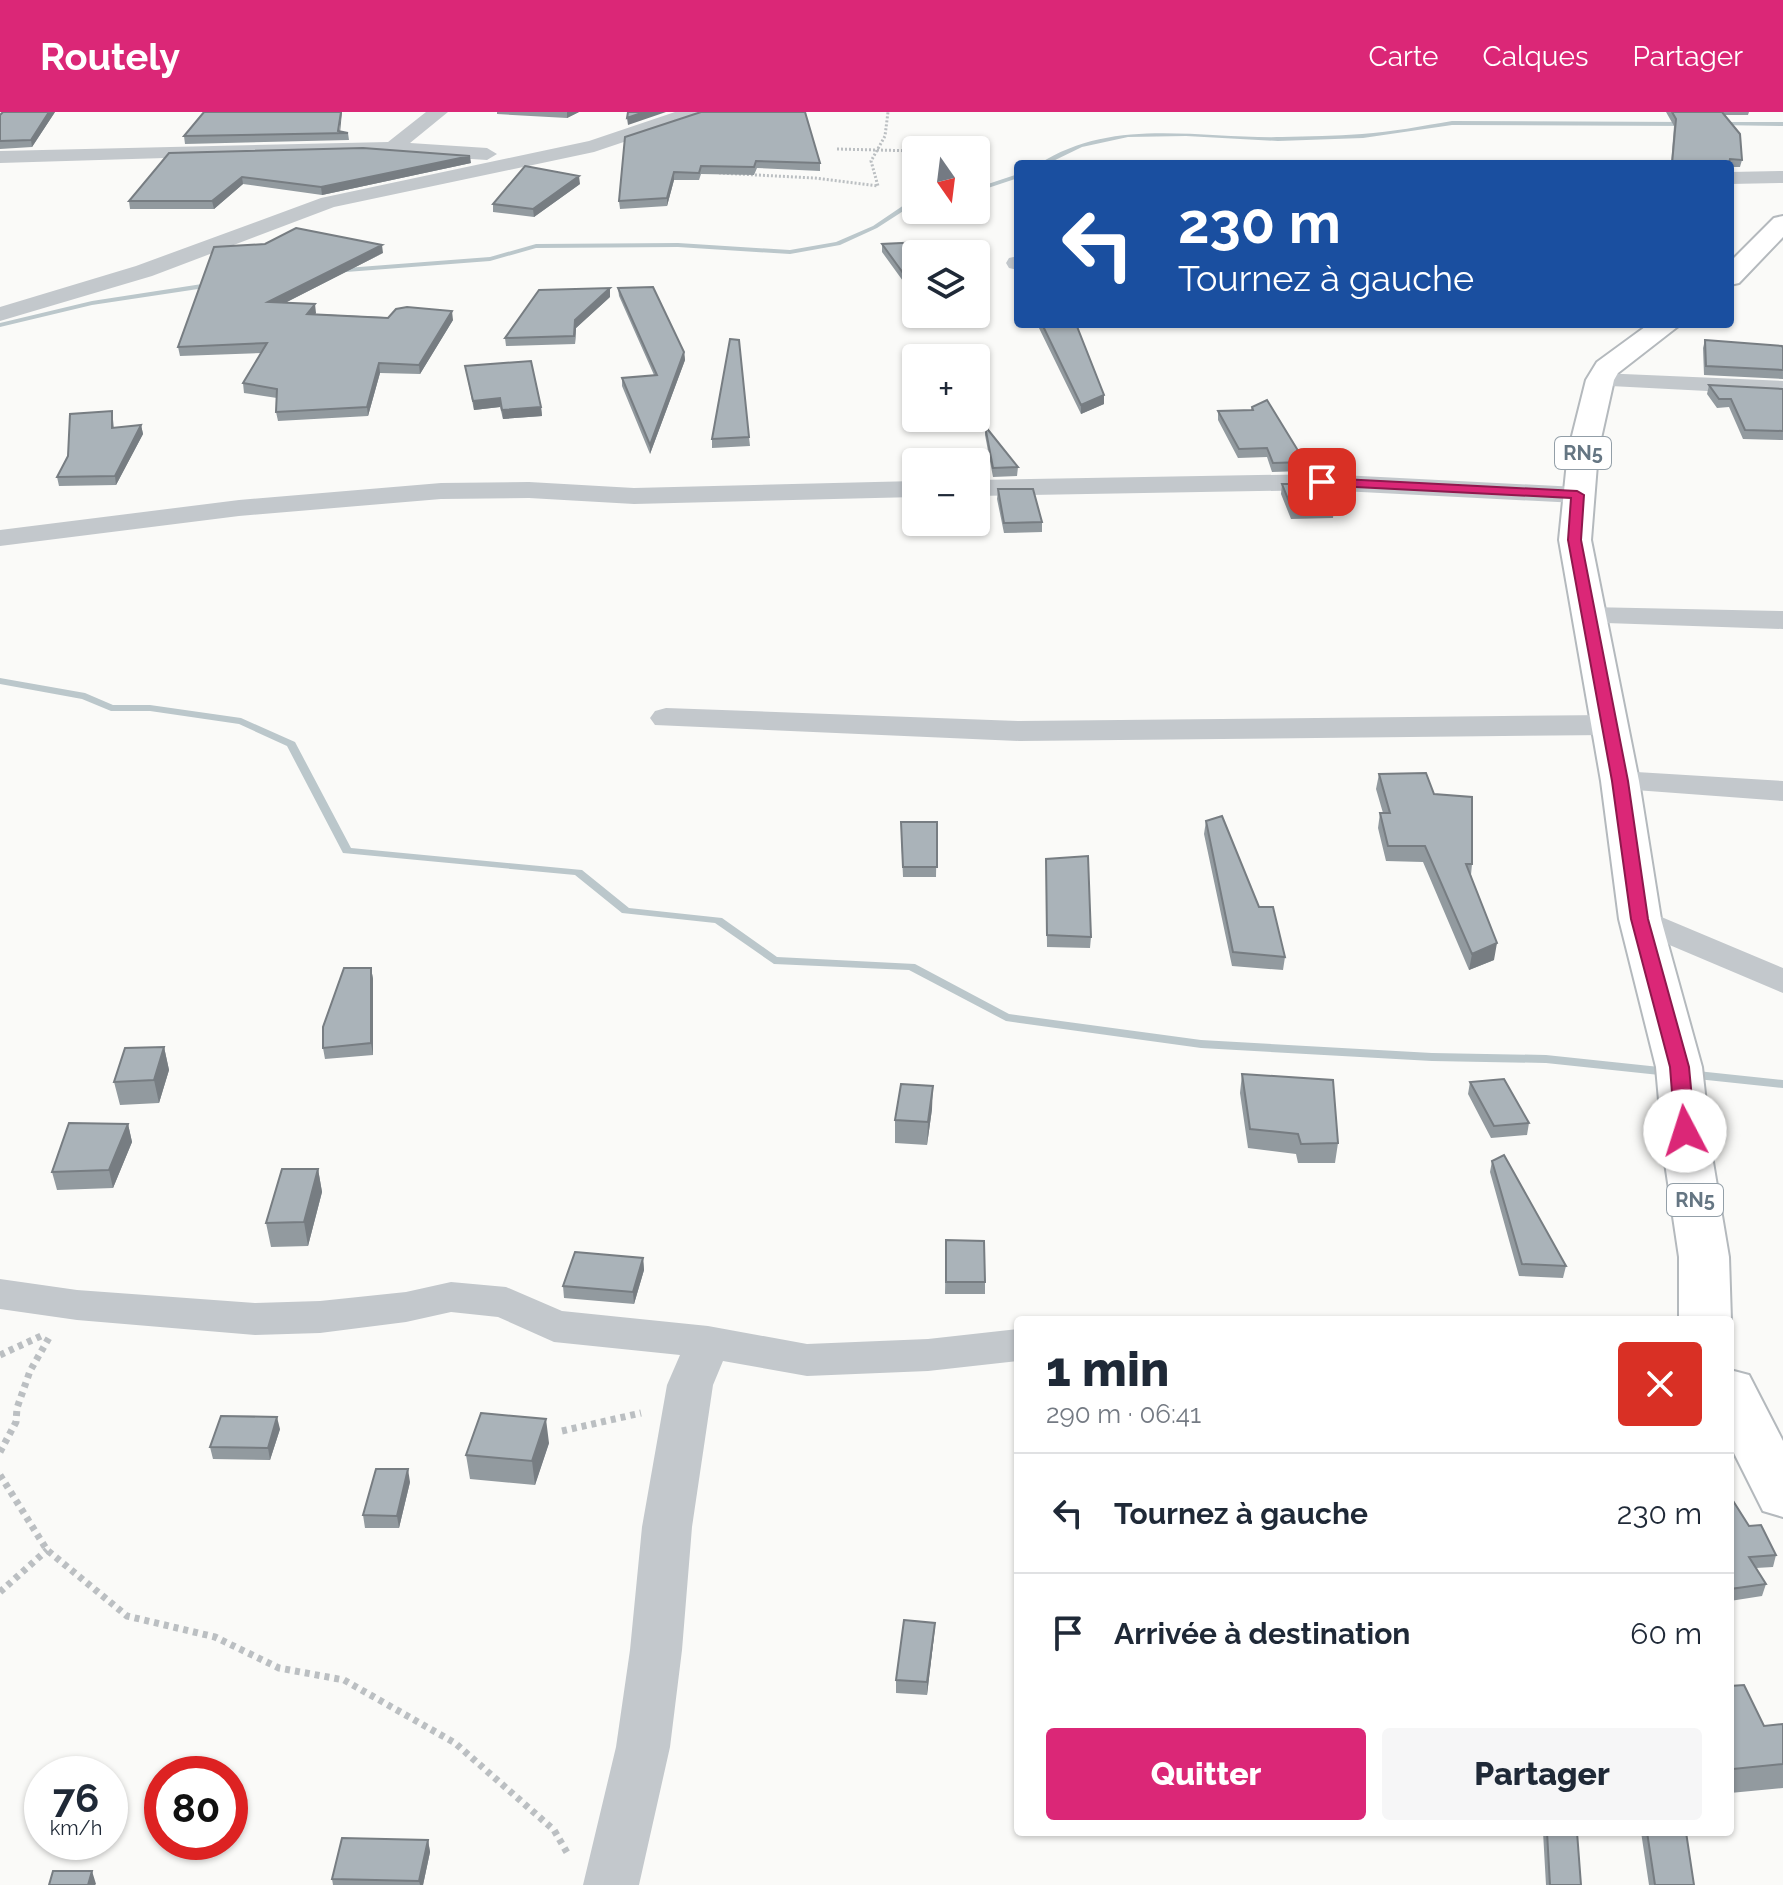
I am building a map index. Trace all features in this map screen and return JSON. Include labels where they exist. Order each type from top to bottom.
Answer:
[{"type":"highway","points":[[1734,273],[1783,223]]},
{"type":"highway","points":[[1600,380],[1607,368],[1662,328]]},
{"type":"highway","name":"RN5","points":[[1600,380],[1583,452],[1575,540],[1620,781],[1640,919],[1680,1074],[1688,1156],[1704,1257],[1705,1316]]},
{"type":"highway","points":[[1734,1397],[1783,1496]]},
{"type":"street","points":[[393,147],[438,112]]},
{"type":"street","points":[[0,314],[144,271],[328,202],[530,157],[594,146],[694,112]]},
{"type":"street","points":[[0,157],[393,147],[530,157]]},
{"type":"street","points":[[1734,178],[1783,177]]},
{"type":"street","points":[[1600,380],[1783,388]]},
{"type":"street","points":[[990,488],[1322,482],[1577,495]]},
{"type":"street","points":[[0,538],[239,508],[441,491],[529,490],[634,496],[902,489]]},
{"type":"street","points":[[1588,616],[1783,620]]},
{"type":"street","points":[[666,718],[1019,731],[1609,725]]},
{"type":"street","points":[[1620,781],[1783,791]]},
{"type":"street","points":[[1640,919],[1783,982]]},
{"type":"street","points":[[0,1294],[77,1305],[255,1319],[363,1312],[451,1297],[506,1302],[554,1326],[699,1363],[928,1355],[1014,1345]]},
{"type":"street","points":[[594,1878],[643,1747],[656,1650],[667,1527],[699,1363]]},
{"type":"path","points":[[717,173],[814,178],[878,186],[871,161],[885,136],[888,112]]},
{"type":"path","points":[[837,149],[902,151]]},
{"type":"path","points":[[0,1355],[57,1329],[30,1371],[17,1408],[16,1422],[0,1452]]},
{"type":"path","points":[[562,1431],[644,1412],[699,1363]]},
{"type":"path","points":[[0,1475],[47,1550],[127,1616],[215,1637],[279,1668],[344,1680],[455,1743],[554,1830],[594,1878]]},
{"type":"path","points":[[0,1592],[47,1550]]},
{"type":"building","points":[[3,112],[49,112],[31,140],[0,141],[0,115]]},
{"type":"building","points":[[204,112],[341,112],[338,131],[348,133],[184,136]]},
{"type":"building","points":[[628,112],[644,112],[627,118]]},
{"type":"building","points":[[701,112],[805,112],[820,163],[756,161],[754,167],[701,166],[699,173],[674,172],[667,198],[619,201],[625,137]]},
{"type":"building","points":[[1672,112],[1722,112],[1740,134],[1742,160],[1672,160],[1676,119]]},
{"type":"building","points":[[363,148],[470,156],[321,187],[242,177],[212,201],[129,201],[169,153]]},
{"type":"building","points":[[525,166],[579,176],[533,209],[493,204]]},
{"type":"building","points":[[296,228],[382,245],[268,302],[315,304],[307,314],[388,318],[396,309],[407,307],[452,311],[419,365],[379,363],[367,407],[276,412],[277,389],[243,383],[267,343],[178,347],[214,247],[265,244]]},
{"type":"building","points":[[902,243],[902,272],[882,244]]},
{"type":"building","points":[[653,287],[684,352],[650,445],[622,378],[657,375],[618,288]]},
{"type":"building","points":[[610,288],[575,320],[574,336],[505,338],[539,290]]},
{"type":"building","points":[[1044,328],[1078,328],[1104,395],[1081,405]]},
{"type":"building","points":[[730,339],[739,340],[749,437],[712,439]]},
{"type":"building","points":[[1705,340],[1782,346],[1783,370],[1706,366]]},
{"type":"building","points":[[531,361],[541,407],[502,410],[500,398],[473,401],[465,366]]},
{"type":"building","points":[[1709,385],[1783,389],[1783,431],[1745,430],[1731,399],[1719,399]]},
{"type":"building","points":[[1267,400],[1305,462],[1273,463],[1267,448],[1239,449],[1218,411],[1253,410],[1252,407]]},
{"type":"building","points":[[112,411],[112,428],[141,425],[115,476],[57,477],[68,456],[70,414]]},
{"type":"building","points":[[986,432],[990,432],[1018,467],[993,468]]},
{"type":"building","points":[[1282,484],[1318,484],[1334,509],[1292,509]]},
{"type":"building","points":[[998,489],[1033,489],[1042,522],[1004,523]]},
{"type":"building","points":[[1426,773],[1434,794],[1472,797],[1472,864],[1466,864],[1497,943],[1472,954],[1425,846],[1388,846],[1380,813],[1390,813],[1379,774]]},
{"type":"building","points":[[1222,816],[1259,907],[1273,907],[1285,957],[1233,952],[1206,821]]},
{"type":"building","points":[[901,822],[937,822],[937,867],[903,867]]},
{"type":"building","points":[[1088,856],[1091,937],[1047,935],[1046,859]]},
{"type":"building","points":[[344,968],[371,968],[371,1043],[323,1048],[323,1027]]},
{"type":"building","points":[[164,1047],[154,1080],[114,1082],[125,1048]]},
{"type":"building","points":[[1242,1074],[1333,1080],[1338,1143],[1301,1144],[1298,1134],[1250,1129]]},
{"type":"building","points":[[1504,1079],[1529,1123],[1494,1126],[1470,1082]]},
{"type":"building","points":[[901,1084],[933,1086],[928,1122],[895,1120]]},
{"type":"building","points":[[69,1123],[128,1124],[109,1170],[52,1172]]},
{"type":"building","points":[[1504,1155],[1566,1266],[1522,1264],[1492,1161]]},
{"type":"building","points":[[282,1169],[318,1169],[304,1222],[266,1223]]},
{"type":"building","points":[[946,1240],[984,1241],[985,1282],[946,1282]]},
{"type":"building","points":[[575,1252],[643,1258],[633,1292],[563,1286]]},
{"type":"building","points":[[481,1413],[546,1419],[532,1461],[466,1455]]},
{"type":"building","points":[[221,1416],[277,1417],[268,1448],[210,1447]]},
{"type":"building","points":[[376,1469],[408,1469],[397,1516],[363,1515]]},
{"type":"building","points":[[1734,1502],[1749,1526],[1761,1525],[1776,1555],[1749,1557],[1766,1584],[1734,1588]]},
{"type":"building","points":[[904,1620],[935,1623],[927,1682],[896,1680]]},
{"type":"building","points":[[1744,1685],[1764,1726],[1783,1724],[1783,1764],[1734,1769],[1734,1686]]},
{"type":"building","points":[[1547,1836],[1577,1836],[1581,1885],[1550,1885]]},
{"type":"building","points":[[1648,1836],[1687,1836],[1694,1885],[1655,1885]]},
{"type":"building","points":[[342,1838],[428,1840],[419,1881],[332,1879]]},
{"type":"building","points":[[53,1871],[92,1871],[88,1885],[49,1885]]},
{"type":"waterway","points":[[1050,160],[1080,146],[1128,135],[1186,134],[1278,139],[1363,136],[1452,123],[1688,124]]},
{"type":"waterway","points":[[1718,124],[1783,124]]},
{"type":"waterway","points":[[990,185],[1014,177]]},
{"type":"waterway","points":[[333,271],[490,259],[536,246],[678,245],[790,252],[838,244],[875,227],[902,209]]},
{"type":"waterway","points":[[0,325],[92,303],[215,284]]},
{"type":"waterway","points":[[0,681],[85,696],[111,708],[150,708],[241,721],[291,744],[347,851],[578,872],[626,911],[718,920],[774,960],[911,967],[1006,1017],[1201,1044],[1432,1057],[1546,1059],[1783,1084]]},
{"type":"route","points":[[1322,482],[1577,495],[1575,540],[1620,781],[1640,919],[1679,1067],[1685,1131]]}]
